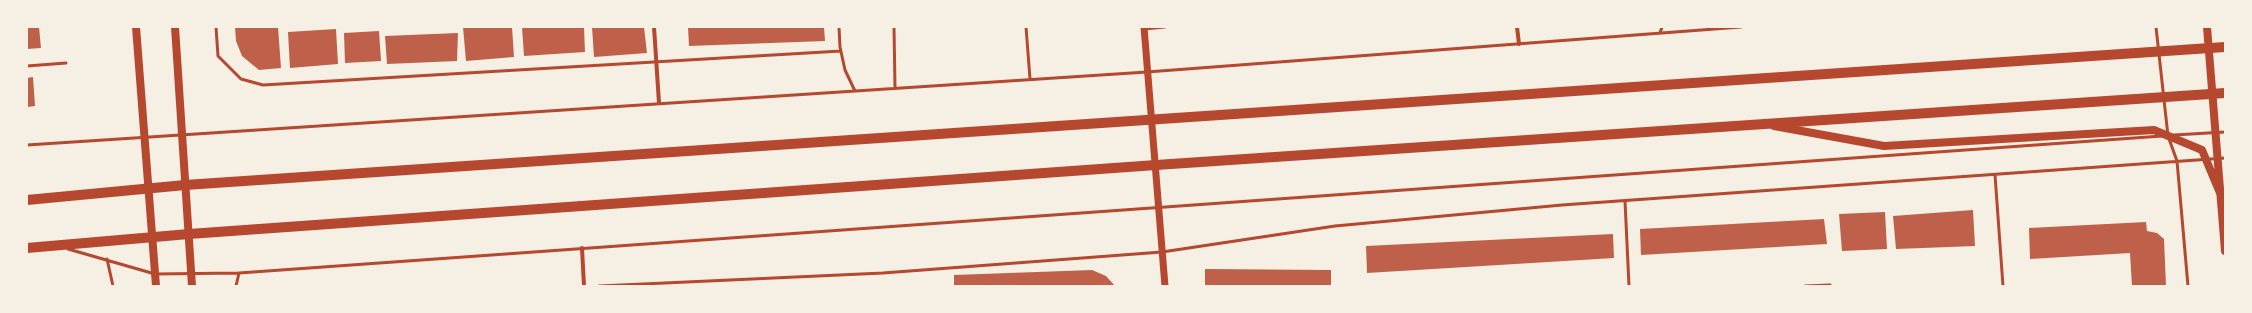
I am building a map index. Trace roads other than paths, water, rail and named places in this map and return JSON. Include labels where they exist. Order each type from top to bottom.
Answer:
[{"type":"main road","points":[[136,27],[156,286]]},
{"type":"main road","points":[[174,27],[192,286]]},
{"type":"main road","points":[[2207,27],[2213,94],[2221,132],[2222,158],[2220,193],[2225,251]]},
{"type":"main road","points":[[27,200],[185,185],[1152,118],[2225,47]]},
{"type":"main road","points":[[27,248],[189,234],[1156,165],[2225,93]]},
{"type":"main road","points":[[1767,124],[1884,146],[2154,130],[2202,150],[2220,193]]},
{"type":"street","points":[[654,27],[660,104]]},
{"type":"street","points":[[1517,27],[1519,44]]},
{"type":"street","points":[[1144,28],[1165,286]]},
{"type":"street","points":[[582,248],[584,286]]},
{"type":"lane","points":[[216,27],[218,56],[241,79],[263,85],[841,51]]},
{"type":"lane","points":[[839,27],[841,51],[845,70],[855,91]]},
{"type":"lane","points":[[894,27],[895,88]]},
{"type":"lane","points":[[1026,27],[1030,79]]},
{"type":"lane","points":[[1144,28],[1165,27]]},
{"type":"lane","points":[[1660,33],[1662,27]]},
{"type":"lane","points":[[27,145],[1147,72],[1741,27]]},
{"type":"lane","points":[[2156,27],[2168,136],[2177,161],[2188,286]]},
{"type":"lane","points":[[27,66],[66,63]]},
{"type":"lane","points":[[59,246],[155,274],[239,273],[1159,206],[2221,132]]},
{"type":"lane","points":[[599,286],[882,273],[1162,252],[1335,226],[1625,201],[2222,158]]},
{"type":"lane","points":[[1995,175],[2004,286]]},
{"type":"lane","points":[[1625,201],[1629,286]]},
{"type":"lane","points":[[107,259],[113,286]]},
{"type":"lane","points":[[236,286],[239,273]]},
{"type":"lane","points":[[1805,286],[1830,285]]}]
